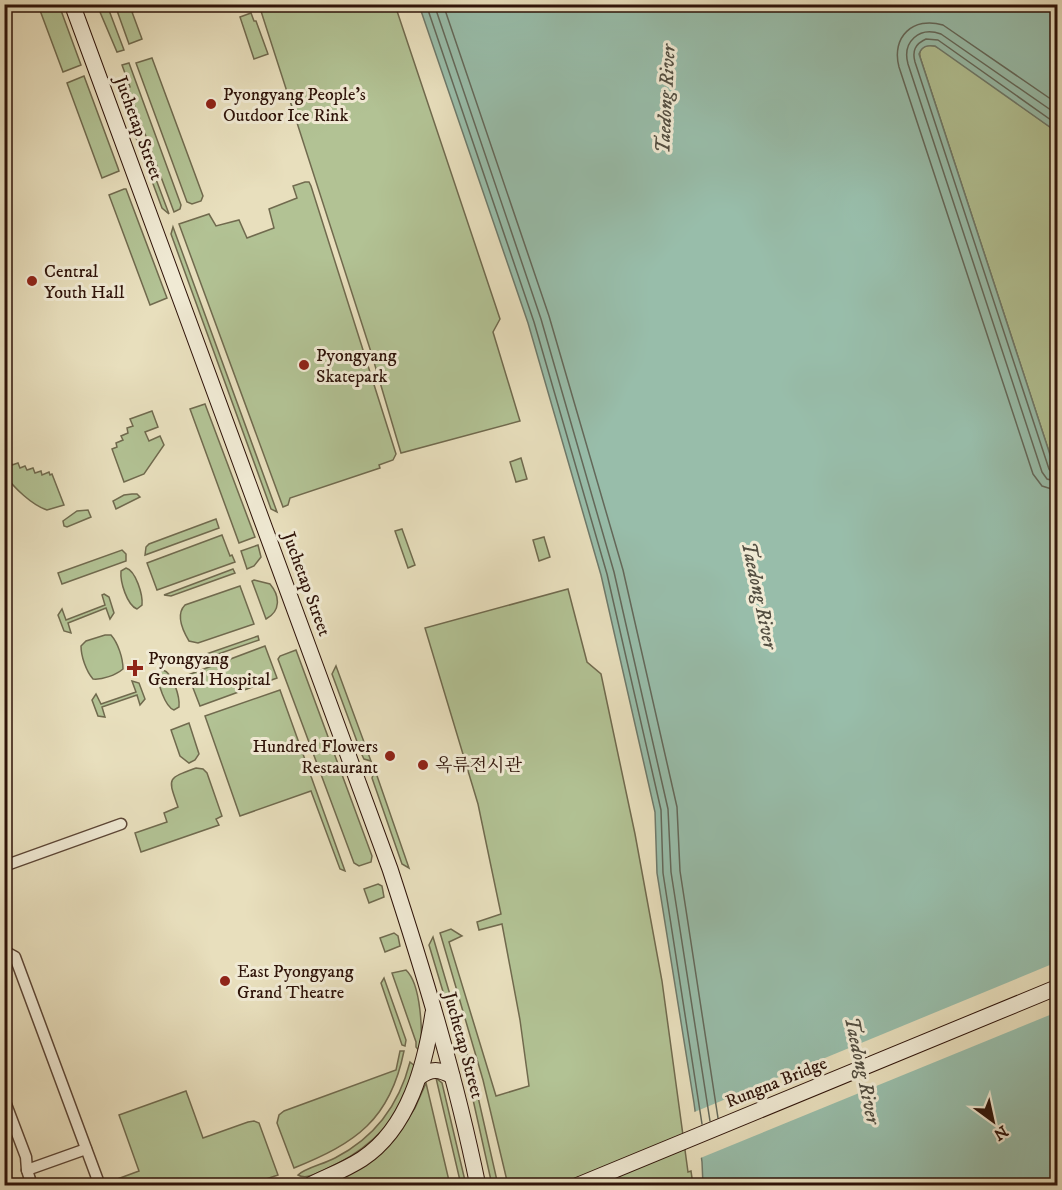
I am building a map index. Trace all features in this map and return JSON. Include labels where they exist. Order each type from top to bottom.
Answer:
[{"type":"main road","name":"Juchetap Street","points":[[72,4],[390,869],[434,1008],[465,1122],[478,1185]]},
{"type":"main road","name":"Rungna Bridge","points":[[576,1185],[1058,987]]},
{"type":"main road","points":[[308,1185],[344,1170],[363,1159],[392,1130],[419,1077],[434,1008]]},
{"type":"main road","points":[[419,1077],[429,1070],[440,1070],[452,1076]]},
{"type":"street","points":[[4,866],[121,824]]},
{"type":"street","points":[[4,951],[15,957],[100,1185]]},
{"type":"street","points":[[4,1099],[26,1157],[32,1185]]},
{"type":"street","points":[[27,1170],[86,1149]]},
{"type":"shaded area","points":[[38,5],[59,5],[81,65],[63,72]]},
{"type":"shaded area","points":[[97,5],[107,5],[124,50],[117,52]]},
{"type":"shaded area","points":[[115,5],[133,5],[135,11],[132,12],[142,39],[129,44]]},
{"type":"shaded area","points":[[259,5],[395,5],[500,319],[493,332],[520,421],[401,453],[371,352]]},
{"type":"shaded area","points":[[251,13],[268,54],[254,59],[240,17]]},
{"type":"shaded area","points":[[928,45],[944,51],[1057,132],[1057,476],[920,57],[920,51]]},
{"type":"shaded area","points":[[152,58],[203,196],[201,201],[192,204],[187,202],[136,63]]},
{"type":"shaded area","points":[[129,63],[181,205],[180,209],[174,212],[128,88],[130,87],[122,65]]},
{"type":"shaded area","points":[[84,76],[119,171],[102,178],[67,83]]},
{"type":"shaded area","points":[[123,91],[169,214],[162,208],[119,92]]},
{"type":"shaded area","name":"Pyongyang Skatepark","points":[[309,182],[311,186],[396,454],[393,460],[379,465],[380,468],[290,498],[288,505],[283,507],[179,224],[209,214],[216,226],[239,220],[247,238],[274,228],[269,209],[297,198],[293,186]]},
{"type":"shaded area","points":[[126,189],[167,298],[150,305],[109,195]]},
{"type":"shaded area","points":[[173,227],[277,512],[271,509],[171,234]]},
{"type":"shaded area","points":[[205,404],[255,537],[239,543],[190,409]]},
{"type":"shaded area","points":[[152,411],[158,427],[145,432],[149,441],[160,436],[164,445],[144,474],[124,482],[112,449],[117,447],[116,443],[123,440],[121,436],[128,433],[127,428],[133,426],[130,419]]},
{"type":"shaded area","points":[[521,458],[527,479],[516,482],[510,462]]},
{"type":"shaded area","points":[[11,462],[12,465],[18,463],[20,468],[25,466],[27,470],[33,468],[35,473],[41,471],[42,475],[49,472],[50,475],[52,474],[64,505],[47,510],[24,496],[5,475],[5,464]]},
{"type":"shaded area","points":[[137,494],[140,497],[116,509],[113,501],[124,495]]},
{"type":"shaded area","points":[[88,510],[91,517],[67,527],[64,526],[63,521],[77,511]]},
{"type":"shaded area","points":[[216,519],[219,528],[145,555],[149,544]]},
{"type":"shaded area","points":[[402,529],[415,565],[408,568],[395,531]]},
{"type":"shaded area","points":[[222,535],[230,556],[232,555],[235,562],[157,590],[147,563]]},
{"type":"shaded area","points":[[544,537],[550,557],[539,561],[533,540]]},
{"type":"shaded area","points":[[258,545],[261,557],[254,566],[247,569],[241,551]]},
{"type":"shaded area","points":[[122,550],[126,554],[126,561],[62,584],[58,573]]},
{"type":"shaded area","points":[[126,568],[136,578],[140,590],[142,605],[137,609],[130,603],[123,587],[121,571]]},
{"type":"shaded area","points":[[233,569],[235,573],[171,596],[164,595]]},
{"type":"shaded area","points":[[252,581],[270,584],[276,593],[276,608],[266,619]]},
{"type":"shaded area","points":[[240,586],[254,624],[198,643],[189,641],[180,618],[185,605]]},
{"type":"shaded area","points":[[568,589],[587,662],[601,674],[635,834],[662,981],[688,1172],[691,1171],[693,1185],[508,1185],[483,1080],[440,933],[451,929],[462,936],[449,942],[496,1096],[529,1086],[520,1020],[502,924],[479,930],[477,922],[501,914],[478,804],[425,628]]},
{"type":"shaded area","points":[[102,595],[109,597],[114,613],[110,619],[106,608],[68,623],[71,633],[64,631],[58,615],[62,609],[66,620],[105,605]]},
{"type":"shaded area","points":[[111,635],[116,642],[123,669],[109,677],[93,679],[84,663],[81,646],[86,641]]},
{"type":"shaded area","points":[[258,636],[259,640],[189,664],[195,658]]},
{"type":"shaded area","points":[[265,646],[277,678],[200,706],[188,675]]},
{"type":"shaded area","points":[[296,650],[372,856],[371,862],[359,866],[354,863],[278,659]]},
{"type":"shaded area","points":[[336,666],[371,761],[364,759],[362,755],[332,674]]},
{"type":"shaded area","points":[[163,670],[173,680],[177,692],[179,707],[174,710],[168,704],[160,688],[158,673]]},
{"type":"shaded area","points":[[132,681],[139,683],[145,699],[140,705],[137,695],[102,707],[105,717],[98,716],[92,700],[96,694],[101,704],[136,692]]},
{"type":"shaded area","points":[[280,690],[345,871],[340,869],[311,791],[240,816],[205,716]]},
{"type":"shaded area","points":[[189,723],[199,754],[189,763],[180,756],[171,730]]},
{"type":"shaded area","points":[[196,768],[203,769],[207,773],[222,816],[216,819],[219,825],[141,852],[135,833],[167,822],[164,813],[178,807],[172,790],[172,781],[179,775]]},
{"type":"shaded area","points":[[375,770],[409,868],[402,864],[372,778]]},
{"type":"shaded area","points":[[378,884],[382,886],[384,897],[369,903],[364,889]]},
{"type":"shaded area","points":[[394,933],[398,936],[400,946],[385,952],[380,938]]},
{"type":"shaded area","points":[[433,937],[471,1066],[498,1185],[492,1185],[466,1068],[429,945]]},
{"type":"shaded area","points":[[406,970],[418,997],[421,1021],[420,1052],[416,1047],[392,973]]},
{"type":"shaded area","points":[[384,978],[406,1040],[405,1046],[402,1045],[381,983]]},
{"type":"shaded area","points":[[400,1051],[404,1051],[390,1095],[367,1126],[335,1149],[294,1168],[277,1123],[279,1115],[284,1111],[396,1070]]},
{"type":"shaded area","points":[[410,1062],[416,1067],[410,1087],[401,1106],[384,1129],[362,1149],[337,1164],[311,1176],[298,1175],[350,1150],[374,1130],[392,1106]]},
{"type":"shaded area","points":[[436,1078],[442,1083],[466,1185],[461,1185]]},
{"type":"shaded area","points":[[426,1083],[450,1185],[322,1186],[398,1134],[415,1108]]},
{"type":"shaded area","points":[[186,1091],[203,1138],[248,1122],[259,1123],[278,1175],[248,1185],[114,1185],[112,1181],[139,1171],[119,1115]]},
{"type":"water","name":"Taedong River","points":[[419,5],[1057,5],[1057,132],[935,46],[925,47],[919,54],[1057,476],[1057,1185],[703,1185],[694,1103],[657,873],[655,812],[601,575],[528,323]]},
{"type":"pier","points":[[1057,962],[1057,1012],[698,1159],[692,1113]]},
{"type":"place","name":"Pyongyang People's Outdoor Ice Rink","points":[[211,104]]},
{"type":"place","name":"Central Youth Hall","points":[[32,281]]},
{"type":"place","name":"Pyongyang Skatepark","points":[[304,365]]},
{"type":"place","name":"Pyongyang General Hospital","points":[[135,668]]},
{"type":"place","name":"Hundred Flowers Restaurant","points":[[390,756]]},
{"type":"place","name":"옥류전시관","points":[[423,765]]},
{"type":"place","name":"East Pyongyang Grand Theatre","points":[[225,981]]}]
